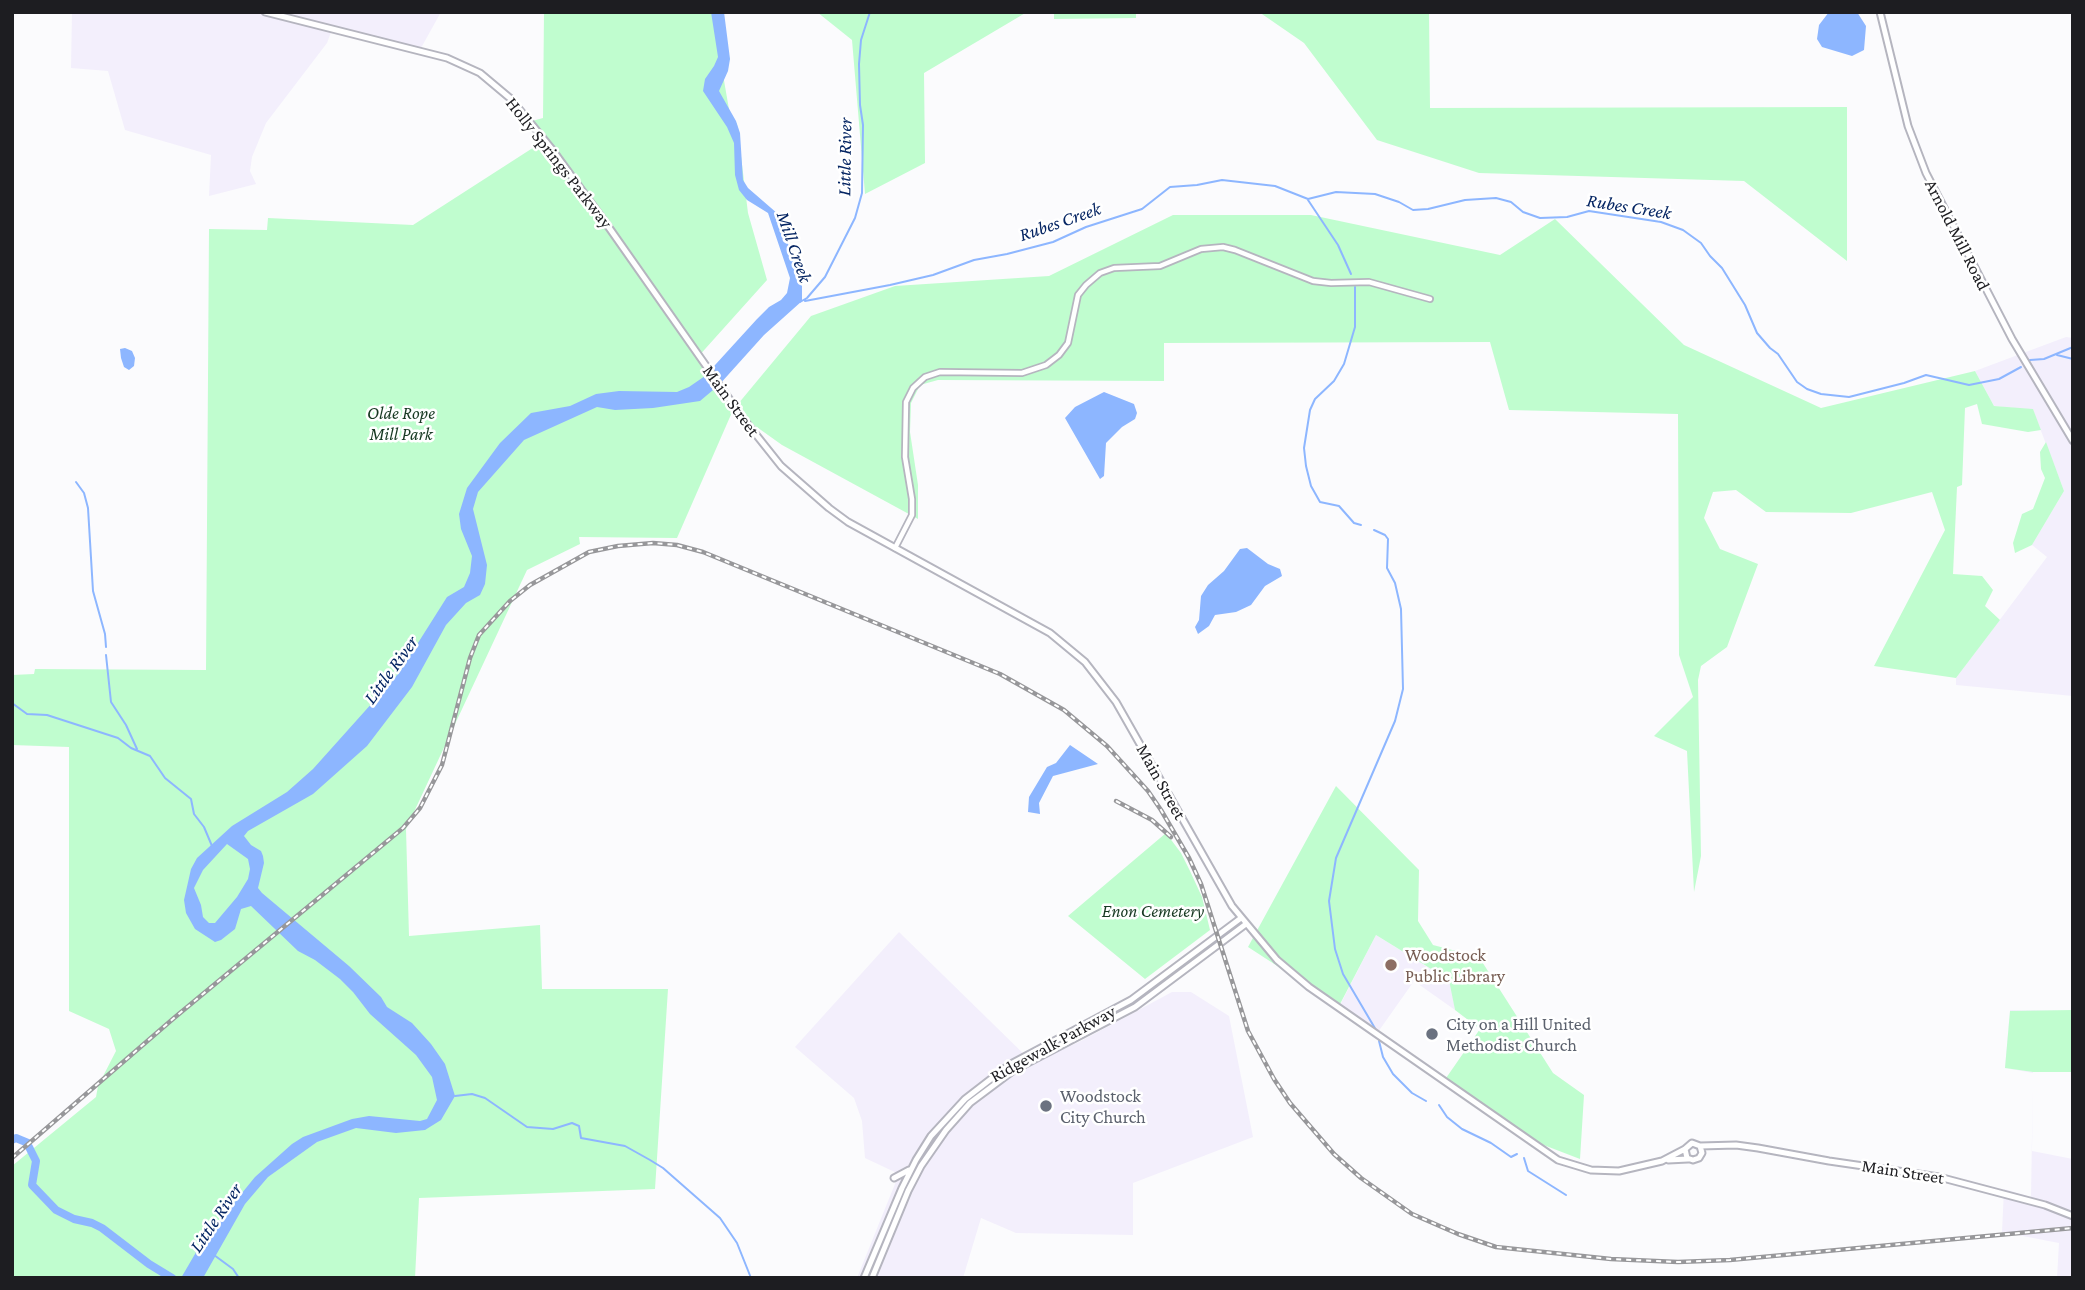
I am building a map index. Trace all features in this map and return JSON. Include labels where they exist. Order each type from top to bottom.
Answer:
[{"type":"main road","name":"Holly Springs Parkway","points":[[265,12],[447,58],[480,73],[497,86],[517,105],[551,148],[687,339]]},
{"type":"main road","name":"Arnold Mill Road","points":[[1881,12],[1908,127],[1926,173],[2012,340],[2073,441]]},
{"type":"main road","name":"Main Street","points":[[687,339],[770,454],[848,522],[1049,633],[1085,662],[1115,702],[1213,875],[1241,918],[1277,960],[1309,987],[1550,1155],[1573,1166],[1601,1171],[1626,1170],[1662,1161],[1694,1160],[1706,1151],[1728,1146]]},
{"type":"main road","name":"Ridgewalk Parkway","points":[[864,1278],[911,1169],[931,1136],[965,1099],[992,1077],[1027,1055],[1131,1000],[1241,918]]},
{"type":"main road","name":"Ridgewalk Parkway","points":[[872,1278],[921,1166],[946,1130],[970,1103],[1014,1069],[1135,1007],[1246,924]]},
{"type":"main road","name":"Main Street","points":[[1662,1161],[1692,1143],[1700,1146],[1745,1146],[1939,1177],[2026,1200],[2073,1216]]},
{"type":"main road","points":[[1700,1146],[1700,1157]]},
{"type":"main road","points":[[1685,1149],[1688,1159]]},
{"type":"main road","points":[[894,1178],[911,1169]]},
{"type":"street","points":[[895,548],[912,515],[905,457],[906,402],[913,388],[925,377],[940,372],[1022,373],[1046,365],[1059,355],[1068,343],[1079,295],[1100,273],[1114,268],[1160,266],[1201,249],[1223,247],[1321,283],[1369,282],[1430,299]]},
{"type":"shaded area","points":[[72,12],[441,12],[421,48],[333,27],[327,43],[266,123],[252,157],[250,171],[256,184],[209,196],[211,155],[125,130],[108,71],[71,68]]},
{"type":"shaded area","points":[[2066,337],[2073,338],[2073,696],[1956,685],[1956,678],[2047,557],[2032,545],[2064,491],[2033,410],[1994,406],[1975,371]]},
{"type":"shaded area","points":[[899,932],[1033,1063],[1081,1041],[1172,992],[1191,992],[1229,1016],[1253,1137],[1133,1183],[1133,1235],[1016,1233],[981,1218],[963,1278],[857,1278],[899,1174],[865,1158],[862,1121],[854,1098],[795,1047]]},
{"type":"shaded area","points":[[1376,935],[1450,981],[1455,1010],[1414,981],[1378,1032],[1339,1007]]},
{"type":"shaded area","points":[[2010,1010],[2073,1010],[2010,1011],[2006,1068],[2033,1073],[2005,1068]]},
{"type":"shaded area","points":[[2033,1077],[2032,1151],[2073,1159],[2073,1278],[2057,1278],[2059,1243],[2002,1232],[2004,1189],[2031,1197]]},
{"type":"green space","name":"Olde Rope Mill Park","points":[[544,12],[713,12],[730,59],[722,69],[730,115],[737,124],[748,213],[767,280],[697,358],[733,410],[677,538],[579,537],[580,544],[527,570],[406,829],[409,936],[540,925],[542,989],[668,989],[655,1189],[419,1198],[415,1278],[12,1278],[12,1166],[96,1097],[98,1086],[116,1051],[109,1029],[69,1011],[69,747],[12,745],[12,675],[34,674],[35,669],[206,670],[209,229],[267,230],[268,218],[413,225],[542,142],[542,135],[532,121],[543,118]]},
{"type":"green space","points":[[817,12],[1027,12],[924,73],[925,163],[865,194],[852,40]]},
{"type":"green space","points":[[1054,12],[1136,12],[1136,18],[1054,19]]},
{"type":"green space","points":[[1259,12],[1429,12],[1430,108],[1847,107],[1847,261],[1744,181],[1479,173],[1377,140],[1304,43]]},
{"type":"green space","points":[[1173,215],[1311,215],[1500,255],[1555,219],[1684,345],[1821,408],[1975,371],[1994,406],[2033,409],[2041,430],[2028,432],[1982,424],[1977,404],[1965,408],[1962,485],[1957,487],[1953,574],[1982,576],[1993,590],[1985,606],[2000,620],[1956,678],[1874,666],[1945,530],[1932,492],[1851,513],[1766,512],[1736,490],[1713,492],[1704,518],[1720,549],[1758,564],[1727,647],[1701,666],[1698,680],[1701,856],[1694,892],[1687,751],[1654,736],[1693,697],[1679,655],[1678,414],[1509,410],[1490,342],[1164,343],[1164,381],[938,380],[920,385],[911,403],[910,432],[918,485],[918,519],[782,445],[733,410],[811,316],[895,286],[1049,276]]},
{"type":"green space","points":[[2046,442],[2064,491],[2032,545],[2015,553],[2013,543],[2022,514],[2033,509],[2045,478],[2041,469],[2040,452]]},
{"type":"green space","points":[[1336,786],[1419,870],[1418,921],[1433,945],[1479,957],[1553,1073],[1584,1095],[1580,1159],[1528,1139],[1444,1081],[1480,1029],[1455,1010],[1449,980],[1376,935],[1339,1006],[1248,947]]},
{"type":"green space","name":"Enon Cemetery","points":[[1166,833],[1181,853],[1202,897],[1210,930],[1145,979],[1068,916]]},
{"type":"green space","points":[[2073,1010],[2073,1072],[2033,1072],[2005,1068],[2010,1011]]},
{"type":"water","points":[[711,12],[724,12],[730,59],[719,91],[740,133],[743,180],[748,188],[778,214],[802,285],[802,301],[764,335],[719,385],[700,401],[653,408],[615,410],[597,407],[524,440],[478,492],[473,509],[487,565],[485,584],[480,595],[466,603],[446,625],[412,687],[367,746],[313,794],[248,831],[244,836],[263,856],[258,888],[262,893],[349,966],[381,997],[387,1007],[412,1023],[445,1064],[455,1096],[441,1120],[425,1130],[396,1133],[356,1128],[317,1142],[268,1177],[245,1204],[203,1278],[181,1278],[202,1242],[255,1177],[292,1144],[303,1137],[352,1119],[369,1116],[420,1121],[427,1119],[437,1100],[432,1077],[416,1055],[370,1014],[340,979],[298,951],[251,906],[241,909],[235,929],[221,940],[215,942],[195,929],[186,913],[184,900],[191,869],[197,858],[232,826],[287,792],[313,769],[399,673],[447,597],[464,587],[470,573],[472,556],[461,529],[459,514],[467,488],[500,443],[531,413],[570,406],[596,394],[619,391],[677,392],[689,387],[705,376],[757,319],[787,293],[790,278],[768,213],[747,200],[739,190],[735,175],[734,143],[727,127],[703,91],[705,79],[718,57]],"holes":[[[227,844],[248,859],[248,879],[215,923],[209,923],[203,917],[194,888],[203,870]]]},
{"type":"water","points":[[1829,12],[1857,12],[1866,26],[1864,50],[1852,56],[1822,47],[1817,39],[1819,25]]},
{"type":"water","points":[[120,349],[132,351],[135,358],[134,366],[129,370],[124,367],[121,358]]},
{"type":"water","points":[[1104,392],[1134,404],[1137,413],[1135,419],[1122,427],[1106,443],[1104,476],[1100,479],[1065,418],[1075,407]]},
{"type":"water","points":[[1247,548],[1268,564],[1280,569],[1282,576],[1265,586],[1251,605],[1236,612],[1215,615],[1209,626],[1198,634],[1195,627],[1199,620],[1201,596],[1240,549]]},
{"type":"water","points":[[1070,745],[1098,764],[1053,776],[1039,803],[1040,814],[1028,812],[1029,797],[1047,767],[1056,763]]},
{"type":"waterway","name":"Little River","points":[[800,302],[807,298],[825,277],[855,218],[862,193],[863,125],[859,64],[861,40],[870,12]]},
{"type":"waterway","name":"Rubes Creek","points":[[805,301],[933,275],[974,260],[1053,242],[1086,227],[1142,209],[1170,187],[1222,180],[1275,186],[1308,199],[1336,192],[1375,194],[1413,210],[1465,200],[1496,198],[1511,202],[1523,212],[1540,218],[1567,217],[1589,211],[1661,222],[1683,230],[1701,243],[1722,268],[1745,305],[1757,333],[1778,354],[1797,382],[1821,394],[1849,397],[1926,375],[1969,385],[1999,379],[2021,367]]},
{"type":"waterway","points":[[1308,200],[1338,245],[1351,274]]},
{"type":"waterway","points":[[1355,287],[1355,327],[1344,364],[1334,381],[1315,399],[1310,410],[1304,448],[1311,486],[1320,502],[1339,506],[1354,523],[1361,525]]},
{"type":"waterway","name":"Rubes Creek","points":[[2030,360],[2044,359],[2073,347]]},
{"type":"waterway","name":"Rubes Creek","points":[[2057,355],[2073,359]]},
{"type":"waterway","points":[[76,482],[84,493],[88,508],[93,591],[106,647]]},
{"type":"waterway","points":[[1374,530],[1388,539],[1387,568],[1395,583],[1401,609],[1403,689],[1395,721],[1336,858],[1329,901],[1335,949],[1343,974],[1376,1030]]},
{"type":"waterway","points":[[106,655],[111,702],[137,749]]},
{"type":"waterway","points":[[12,703],[27,714],[47,715],[118,738],[131,748],[150,756],[165,778],[191,799],[194,814],[204,827],[212,846]]},
{"type":"waterway","points":[[1379,1041],[1383,1057],[1393,1074],[1412,1093],[1426,1101]]},
{"type":"waterway","points":[[455,1096],[472,1094],[485,1098],[527,1127],[553,1129],[572,1123],[579,1126],[581,1138],[625,1146],[650,1160],[663,1168],[720,1218],[737,1243],[751,1278]]},
{"type":"waterway","points":[[1439,1105],[1447,1117],[1462,1129],[1491,1143],[1511,1157],[1517,1154]]},
{"type":"waterway","points":[[12,1140],[16,1138],[28,1143]]},
{"type":"waterway","points":[[29,1147],[36,1161],[32,1185],[56,1210],[102,1228],[172,1278]]},
{"type":"waterway","points":[[1524,1158],[1528,1171],[1566,1195]]},
{"type":"waterway","points":[[214,1255],[233,1269],[239,1278]]},
{"type":"railway","points":[[12,1158],[174,1018],[403,828],[420,808],[442,765],[470,658],[479,635],[510,601],[530,585],[589,552],[653,543],[677,545],[703,552],[1000,674],[1064,710],[1107,746],[1148,791],[1189,858],[1201,884],[1248,1031],[1274,1079],[1290,1103],[1334,1154],[1361,1178],[1412,1214],[1496,1247],[1611,1259],[1678,1262],[1730,1260],[2073,1228]]},
{"type":"railway","points":[[1116,801],[1152,820],[1171,837]]},
{"type":"place","name":"Woodstock Public Library","points":[[1391,965]]},
{"type":"place","name":"City on a Hill United Methodist Church","points":[[1432,1034]]},
{"type":"place","name":"Woodstock City Church","points":[[1046,1106]]},
{"type":"water label","name":"Mill Creek","points":[[794,247]]}]
